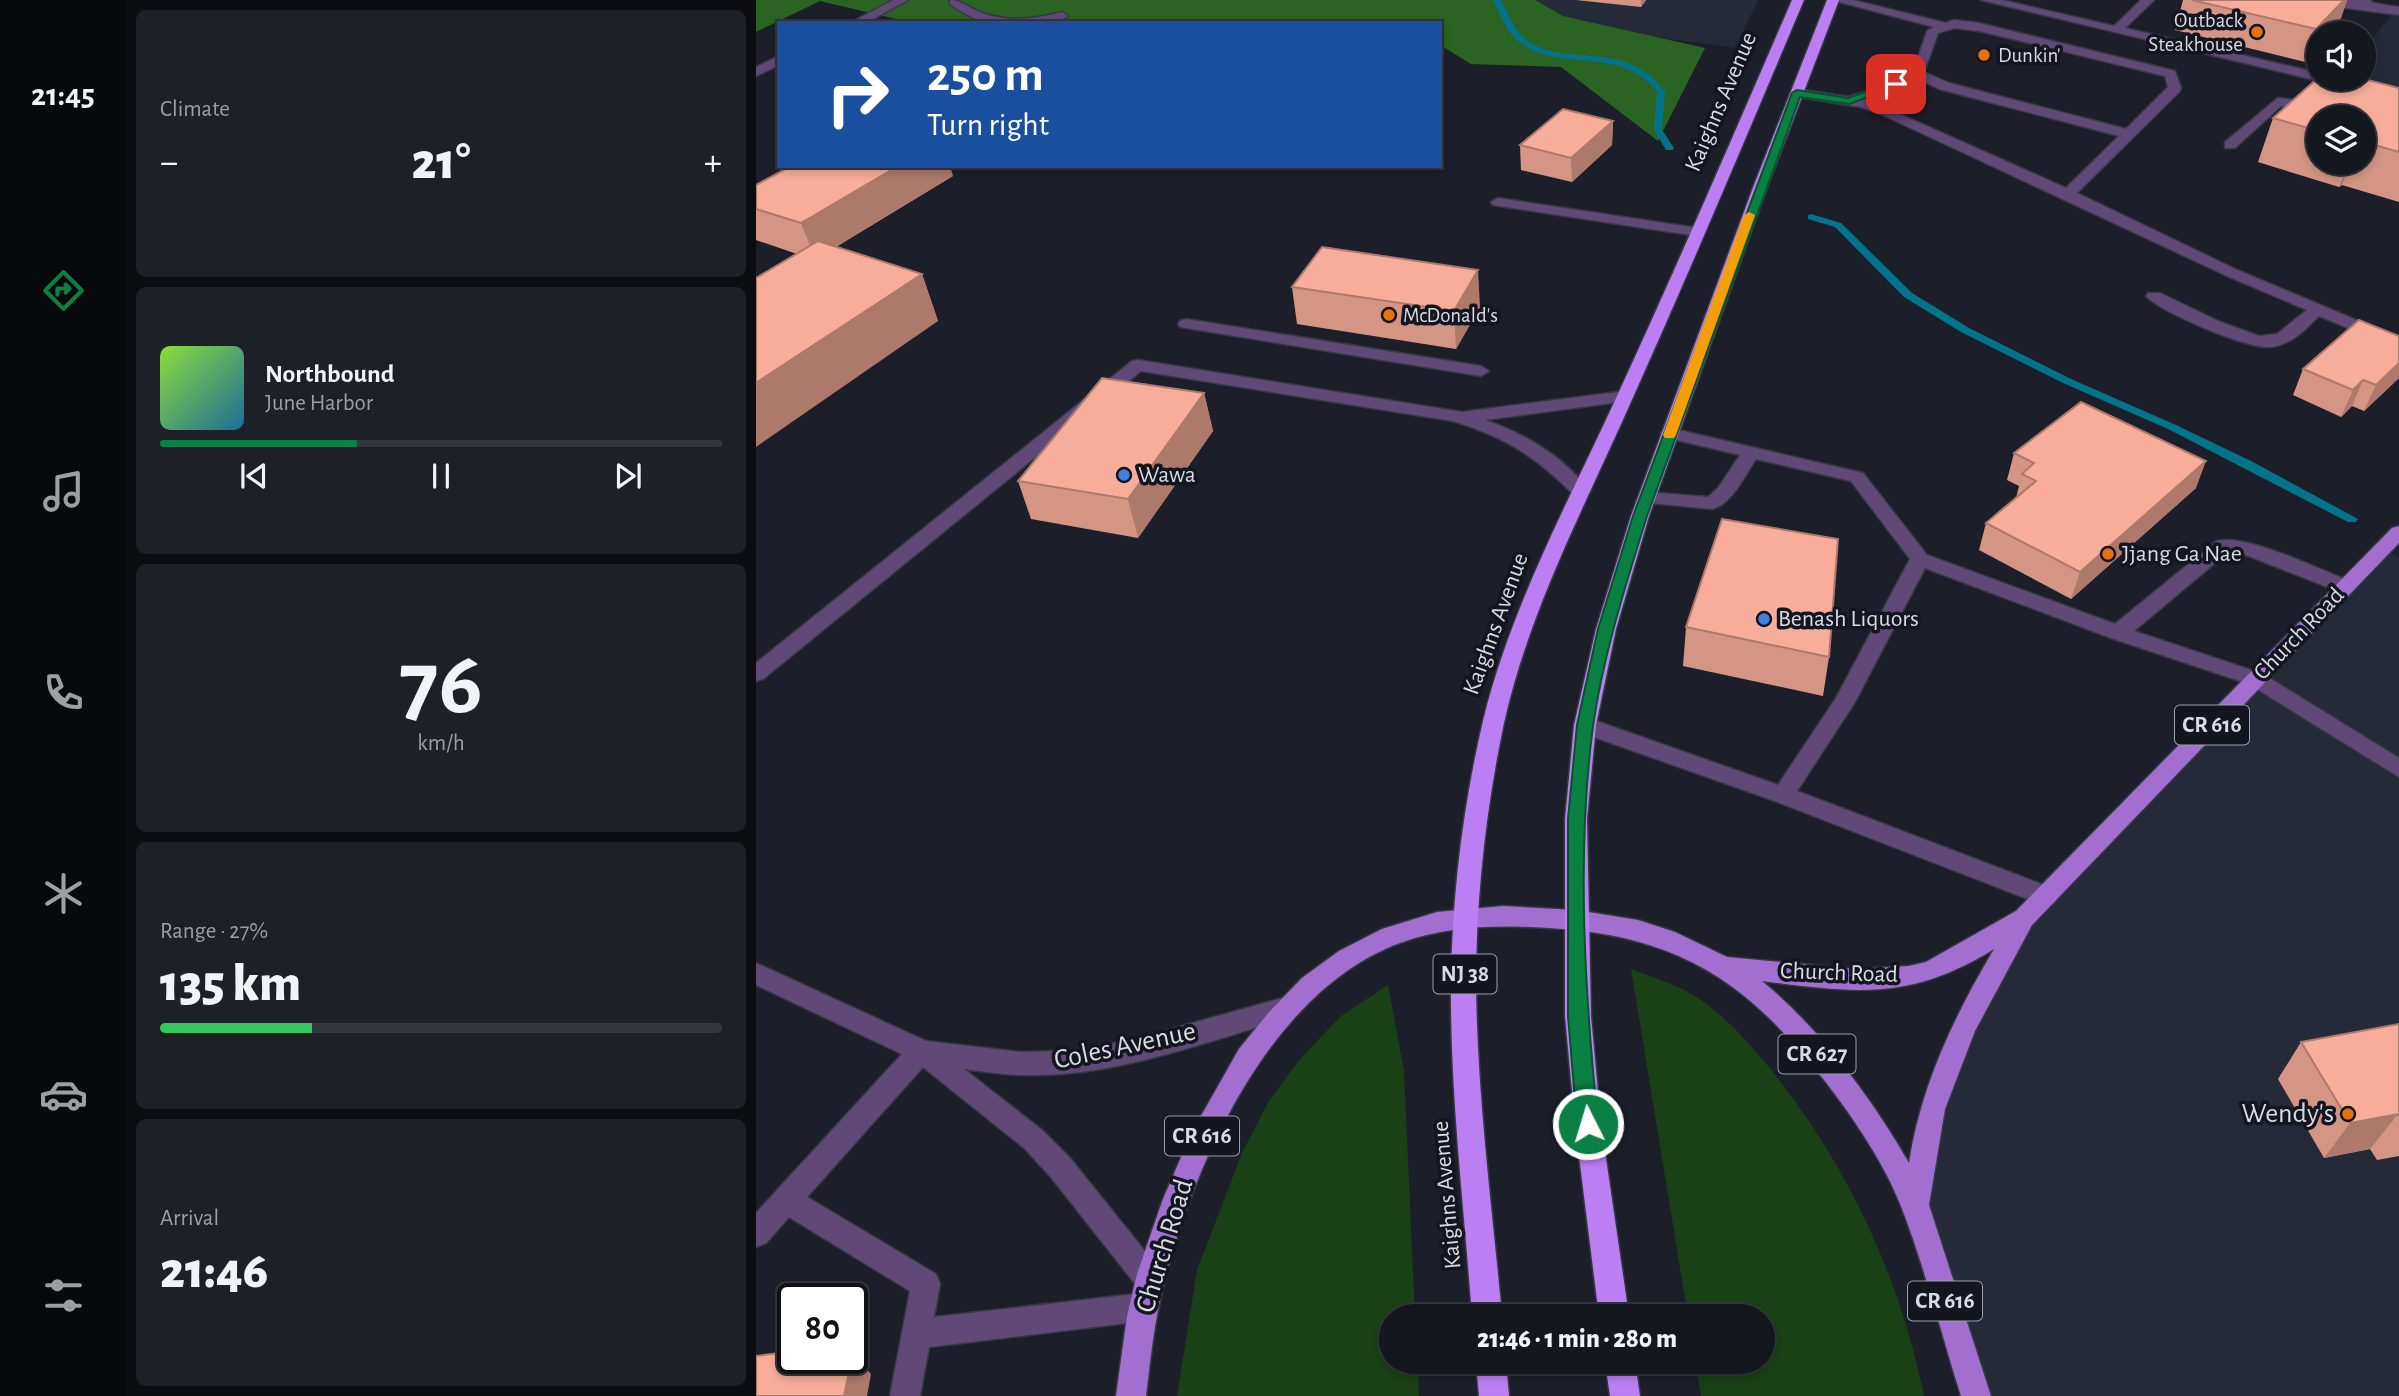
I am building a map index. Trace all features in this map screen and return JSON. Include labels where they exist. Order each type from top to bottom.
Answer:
[{"type":"highway","name":"Kaighns Avenue","points":[[1486,1304],[1464,1016],[1467,918],[1485,765],[1502,689],[1518,636],[1626,396],[1798,0]]},
{"type":"highway","points":[[1612,1304],[1586,1110],[1577,1016],[1576,819],[1585,725],[1606,629],[1647,498],[1797,93],[1836,0]]},
{"type":"highway","points":[[1492,1374],[1494,1396]]},
{"type":"highway","points":[[1622,1374],[1625,1396]]},
{"type":"main road","name":"Church Road","points":[[1724,967],[1854,978],[1904,977],[1929,971],[1950,961],[2024,918],[2399,532]]},
{"type":"main road","name":"Church Road","points":[[1131,1396],[1147,1294],[1171,1213],[1211,1115],[1241,1065],[1286,1009],[1325,973],[1353,954],[1411,929],[1438,921],[1467,918],[1576,919],[1608,922],[1660,934],[1724,967],[1776,1007],[1823,1060],[1873,1132],[1915,1207],[1976,1396]]},
{"type":"main road","name":"Church Road","points":[[1915,1207],[1935,1098],[1960,1034],[2024,918]]},
{"type":"street","points":[[860,21],[902,0]]},
{"type":"street","points":[[1836,0],[1945,26],[1979,27],[2171,74],[2175,88],[2068,194]]},
{"type":"street","points":[[1987,0],[2306,74]]},
{"type":"street","points":[[2116,30],[2148,0]]},
{"type":"street","points":[[2316,0],[2366,3],[2399,11]]},
{"type":"street","points":[[956,1],[972,13],[990,19],[1025,21]]},
{"type":"street","points":[[1045,21],[1062,16]]},
{"type":"street","points":[[1945,26],[1933,31],[1918,65],[1917,73],[1920,76],[1944,86],[2129,134]]},
{"type":"street","points":[[756,72],[777,61]]},
{"type":"street","points":[[1849,101],[1920,76]]},
{"type":"street","points":[[1797,93],[1864,103],[2068,194],[2122,222],[2399,344]]},
{"type":"street","points":[[2230,145],[2277,102],[2306,106]]},
{"type":"street","points":[[1498,202],[1698,232]]},
{"type":"street","points":[[2154,296],[2240,336],[2268,343],[2289,335],[2317,309]]},
{"type":"street","points":[[1186,324],[1480,371]]},
{"type":"street","points":[[756,674],[1138,365],[1455,416],[1504,432],[1536,449],[1581,492]]},
{"type":"street","points":[[1455,416],[1535,410],[1626,396]]},
{"type":"street","points":[[1670,433],[1857,477],[1920,559],[2118,633],[2256,679],[2399,769]]},
{"type":"street","points":[[1647,498],[1712,503],[1724,492],[1751,452]]},
{"type":"street","points":[[2118,633],[2224,545],[2244,547],[2345,587]]},
{"type":"street","points":[[1783,795],[1844,702],[1920,559]]},
{"type":"street","points":[[1585,725],[1783,795],[2046,896]]},
{"type":"street","name":"Coles Avenue","points":[[756,973],[921,1051],[1033,1139],[1060,1167],[1147,1294]]},
{"type":"street","name":"Coles Avenue","points":[[921,1051],[1034,1064],[1080,1061],[1121,1053],[1286,1009]]},
{"type":"street","points":[[756,1233],[921,1051]]},
{"type":"street","points":[[786,1200],[926,1284],[905,1396]]},
{"type":"street","points":[[915,1334],[1147,1294]]},
{"type":"shaded area","points":[[1519,0],[1758,0],[1735,48],[1560,24]]},
{"type":"shaded area","points":[[2399,5],[2399,121],[2359,91],[2376,91],[2376,35]]},
{"type":"shaded area","points":[[2382,549],[2399,557],[2399,1396],[1976,1396],[1915,1207],[1935,1098],[2024,918]]},
{"type":"green space","points":[[756,0],[1535,0],[1563,16],[1705,48],[1658,141],[1561,67],[1471,64],[1442,46],[1442,21],[905,21],[820,1],[756,32]]},
{"type":"green space","points":[[1631,969],[1679,988],[1709,1006],[1750,1045],[1796,1102],[1845,1180],[1866,1221],[1900,1307],[1924,1396],[1701,1396],[1697,1374],[1775,1374],[1775,1304],[1686,1304]]},
{"type":"green space","points":[[1388,985],[1404,1071],[1414,1304],[1379,1304],[1379,1374],[1418,1374],[1419,1396],[1177,1396],[1197,1270],[1242,1153],[1269,1101],[1300,1059],[1341,1016]]},
{"type":"building","points":[[2192,0],[2344,0],[2324,21],[2306,21],[2306,27]]},
{"type":"building","points":[[2376,82],[2399,88],[2399,152],[2376,145],[2376,105],[2306,105],[2306,127],[2273,118],[2306,89],[2306,91],[2376,91]]},
{"type":"building","points":[[1563,109],[1613,121],[1571,158],[1520,145]]},
{"type":"building","points":[[787,168],[895,168],[801,223],[756,209],[756,185]]},
{"type":"building","points":[[818,241],[922,274],[756,383],[756,278]]},
{"type":"building","points":[[1322,247],[1478,270],[1454,311],[1292,287]]},
{"type":"building","points":[[2359,320],[2399,336],[2399,363],[2376,385],[2363,380],[2353,390],[2303,369]]},
{"type":"building","points":[[1102,378],[1204,393],[1128,499],[1018,481]]},
{"type":"building","points":[[2081,402],[2206,461],[2080,572],[1986,523],[2036,481],[2022,474],[2034,463],[2014,453]]},
{"type":"building","name":"Benash Liquors","points":[[1722,519],[1838,539],[1829,657],[1686,627]]},
{"type":"building","points":[[2399,1024],[2399,1116],[2398,1114],[2350,1123],[2301,1042]]},
{"type":"building","points":[[777,1353],[777,1374],[849,1374],[844,1396],[756,1396],[756,1356]]},
{"type":"waterway","points":[[1497,0],[1508,22],[1523,41],[1558,54],[1615,61],[1648,76],[1661,91],[1658,130],[1669,148]]},
{"type":"waterway","points":[[1811,217],[1838,225],[1908,295],[1965,330],[2067,381],[2172,427],[2352,519]]},
{"type":"slow traffic","points":[[1670,435],[1749,215]]},
{"type":"place","name":"Outback Steakhouse","points":[[2257,32]]},
{"type":"place","name":"Dunkin'","points":[[1984,55]]},
{"type":"place","name":"McDonald's","points":[[1389,315]]},
{"type":"place","name":"Wawa","points":[[1124,475]]},
{"type":"place","name":"Jjang Ga Nae","points":[[2108,554]]},
{"type":"place","name":"Benash Liquors","points":[[1764,619]]},
{"type":"place","name":"Wendy's","points":[[2348,1114]]},
{"type":"route","points":[[1588,1124],[1577,1016],[1576,819],[1585,725],[1606,629],[1621,578],[1640,516],[1760,185],[1797,93],[1849,101],[1896,84]]}]
